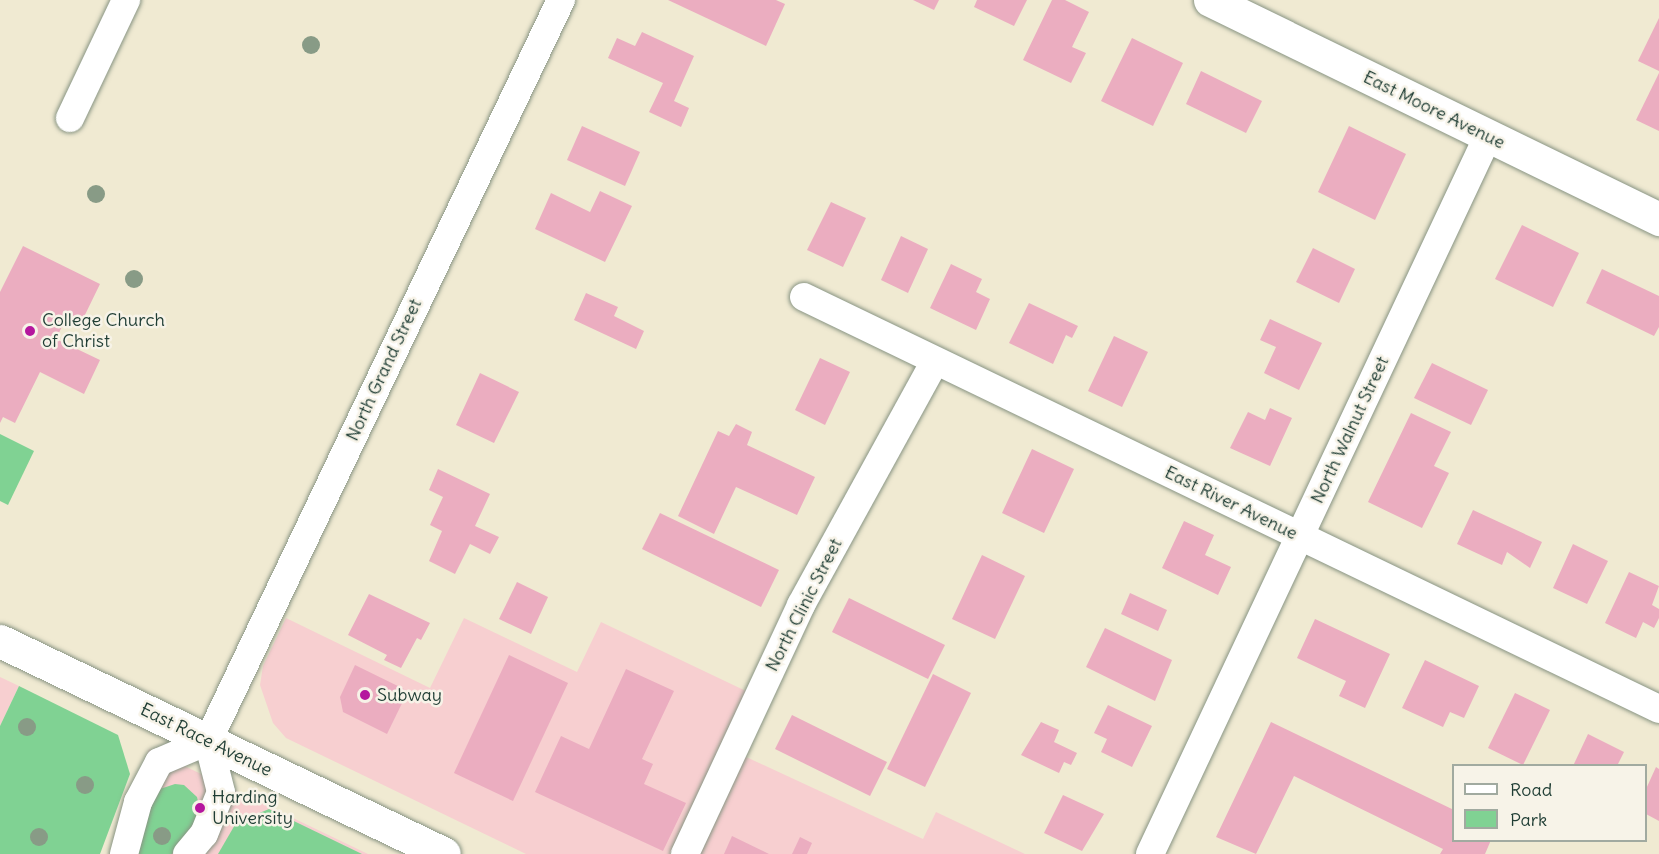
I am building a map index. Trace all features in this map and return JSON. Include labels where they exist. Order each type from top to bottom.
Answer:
[{"type":"street","points":[[70,118],[126,0]]},
{"type":"street","name":"North Grand Street","points":[[208,741],[561,0]]},
{"type":"street","name":"East Moore Avenue","points":[[1210,0],[1659,219]]},
{"type":"street","name":"North Walnut Street","points":[[1150,854],[1488,136]]},
{"type":"street","name":"East River Avenue","points":[[804,297],[1659,709]]},
{"type":"street","name":"North Clinic Street","points":[[685,854],[801,605],[935,361]]},
{"type":"street","name":"East Race Avenue","points":[[0,641],[444,854]]},
{"type":"street","points":[[124,854],[138,802],[159,762],[208,741],[221,792],[204,834],[186,854]]},
{"type":"shaded area","points":[[286,618],[430,688],[464,618],[577,672],[601,622],[748,692],[670,854],[526,854],[286,738],[273,723],[260,685],[263,666]]},
{"type":"shaded area","points":[[0,677],[19,686],[0,726]]},
{"type":"shaded area","name":"Harding University","points":[[149,749],[368,854],[111,854]]},
{"type":"shaded area","points":[[744,756],[923,839],[936,812],[1025,854],[699,854]]},
{"type":"green space","points":[[0,434],[34,451],[8,505],[0,501]]},
{"type":"green space","points":[[19,686],[118,735],[130,774],[100,854],[0,854],[0,726]]},
{"type":"green space","points":[[175,784],[184,785],[197,797],[199,806],[194,823],[172,854],[135,854],[148,811],[160,789]]},
{"type":"green space","points":[[269,809],[362,854],[218,854],[236,823]]},
{"type":"building","points":[[668,0],[776,0],[785,4],[766,46]]},
{"type":"building","points":[[913,0],[939,0],[934,10]]},
{"type":"building","points":[[977,0],[1027,0],[1014,26],[974,7]]},
{"type":"building","points":[[1052,0],[1065,0],[1089,12],[1072,47],[1086,53],[1071,83],[1023,60]]},
{"type":"building","points":[[1659,18],[1659,71],[1638,61]]},
{"type":"building","points":[[642,32],[694,56],[674,101],[689,108],[681,127],[649,112],[663,83],[608,58],[617,38],[635,46]]},
{"type":"building","points":[[1132,38],[1183,63],[1153,126],[1101,101]]},
{"type":"building","points":[[1201,71],[1262,101],[1246,133],[1186,104]]},
{"type":"building","points":[[1659,73],[1659,131],[1636,120]]},
{"type":"building","points":[[582,126],[640,152],[625,186],[567,160]]},
{"type":"building","points":[[1349,126],[1406,154],[1375,220],[1318,192]]},
{"type":"building","points":[[600,191],[632,206],[605,262],[535,229],[551,193],[590,212]]},
{"type":"building","points":[[831,202],[866,218],[843,267],[807,250]]},
{"type":"building","points":[[1522,225],[1579,253],[1553,307],[1495,279]]},
{"type":"building","points":[[901,236],[928,249],[908,293],[881,280]]},
{"type":"building","name":"College Church of Christ","points":[[23,246],[100,284],[81,323],[67,316],[56,339],[100,360],[84,394],[40,372],[15,423],[3,417],[0,423],[0,292]]},
{"type":"building","points":[[1313,248],[1355,269],[1339,303],[1296,282]]},
{"type":"building","points":[[951,264],[982,279],[976,292],[990,299],[976,330],[930,308]]},
{"type":"building","points":[[1602,269],[1659,296],[1659,327],[1654,336],[1586,303]]},
{"type":"building","points":[[586,293],[618,307],[614,316],[644,331],[636,349],[574,320]]},
{"type":"building","points":[[1029,303],[1078,326],[1072,338],[1066,335],[1053,364],[1009,343]]},
{"type":"building","points":[[1270,319],[1322,343],[1299,390],[1264,373],[1276,347],[1260,340]]},
{"type":"building","points":[[1114,336],[1148,352],[1122,407],[1088,391]]},
{"type":"building","points":[[820,358],[850,372],[825,425],[795,410]]},
{"type":"building","points":[[1432,363],[1488,390],[1471,425],[1414,398]]},
{"type":"building","points":[[480,373],[519,392],[494,443],[456,425]]},
{"type":"building","points":[[1270,408],[1292,418],[1270,466],[1230,448],[1248,412],[1265,420]]},
{"type":"building","points":[[1411,413],[1451,432],[1434,466],[1449,473],[1422,528],[1368,502]]},
{"type":"building","points":[[736,424],[752,432],[747,445],[815,477],[797,515],[736,487],[714,534],[678,516],[718,431],[729,436]]},
{"type":"building","points":[[1032,449],[1074,469],[1044,533],[1002,513]]},
{"type":"building","points":[[438,469],[490,494],[475,526],[499,537],[490,554],[470,544],[455,574],[429,561],[442,531],[430,525],[443,497],[429,490]]},
{"type":"building","points":[[1473,510],[1542,542],[1530,568],[1507,552],[1502,565],[1457,544]]},
{"type":"building","points":[[660,513],[779,570],[761,607],[642,549]]},
{"type":"building","points":[[1184,521],[1214,535],[1205,555],[1231,567],[1218,595],[1162,568]]},
{"type":"building","points":[[1573,544],[1608,561],[1587,604],[1553,588]]},
{"type":"building","points":[[982,555],[1025,576],[995,639],[952,619]]},
{"type":"building","points":[[1629,572],[1659,586],[1652,605],[1659,609],[1659,618],[1654,628],[1643,622],[1636,638],[1605,623]]},
{"type":"building","points":[[517,582],[548,597],[531,634],[499,619]]},
{"type":"building","points":[[1130,593],[1167,610],[1158,631],[1121,614]]},
{"type":"building","points":[[369,594],[430,623],[421,640],[417,638],[401,668],[384,660],[387,655],[348,635]]},
{"type":"building","points":[[849,598],[945,645],[928,679],[832,632]]},
{"type":"building","points":[[1315,619],[1390,654],[1365,708],[1339,696],[1346,681],[1297,658]]},
{"type":"building","points":[[1105,628],[1172,660],[1155,701],[1086,667]]},
{"type":"building","points":[[509,655],[568,683],[513,801],[454,773]]},
{"type":"building","points":[[1425,660],[1479,686],[1464,718],[1450,712],[1443,727],[1402,708]]},
{"type":"building","points":[[355,665],[408,691],[387,734],[343,712],[340,697]]},
{"type":"building","points":[[626,669],[674,691],[642,759],[653,764],[644,784],[686,803],[663,851],[535,792],[561,736],[589,749]]},
{"type":"building","points":[[933,674],[971,693],[925,787],[887,769]]},
{"type":"building","points":[[1515,693],[1550,710],[1523,764],[1488,748]]},
{"type":"building","points":[[1108,705],[1152,726],[1132,767],[1101,752],[1107,739],[1094,733]]},
{"type":"building","points":[[792,715],[887,762],[870,796],[775,749]]},
{"type":"building","points":[[1041,722],[1059,730],[1054,742],[1077,753],[1071,765],[1064,762],[1059,773],[1021,755]]},
{"type":"building","points":[[1271,722],[1452,809],[1452,842],[1490,842],[1485,854],[1440,854],[1443,849],[1294,776],[1256,854],[1216,837]]},
{"type":"building","points":[[1588,734],[1624,752],[1618,764],[1574,764]]},
{"type":"building","points":[[1656,767],[1659,769],[1659,821],[1647,815],[1647,787]]},
{"type":"building","points":[[1063,795],[1104,814],[1082,851],[1044,833]]},
{"type":"building","points":[[732,836],[769,854],[724,854]]},
{"type":"building","points":[[800,837],[812,843],[807,854],[792,854]]},
{"type":"place","name":"College Church of Christ","points":[[30,331]]},
{"type":"place","name":"Subway","points":[[365,695]]},
{"type":"place","name":"Harding University","points":[[200,808]]}]
